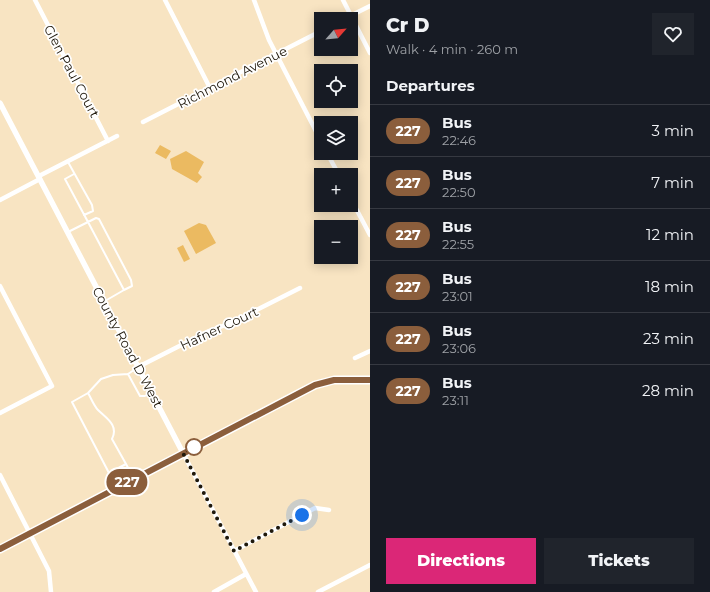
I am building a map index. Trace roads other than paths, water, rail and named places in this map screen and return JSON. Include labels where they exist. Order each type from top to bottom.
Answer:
[{"type":"street","points":[[165,0],[210,88]]},
{"type":"street","points":[[254,0],[265,32],[314,127]]},
{"type":"street","points":[[343,0],[349,12]]},
{"type":"street","name":"Glen Paul Court","points":[[36,1],[108,140]]},
{"type":"street","points":[[357,12],[370,6]]},
{"type":"street","points":[[358,29],[370,53]]},
{"type":"street","name":"Richmond Avenue","points":[[143,122],[314,35]]},
{"type":"street","name":"County Road D West","points":[[0,103],[256,592]]},
{"type":"street","points":[[0,200],[68,161],[117,136]]},
{"type":"street","points":[[358,212],[370,235]]},
{"type":"street","points":[[0,286],[52,386],[0,413]]},
{"type":"street","name":"Hafner Court","points":[[138,367],[209,331],[231,323],[300,288]]},
{"type":"street","points":[[355,358],[370,351]]},
{"type":"street","points":[[0,549],[315,385],[334,380],[370,380]]},
{"type":"street","points":[[0,475],[49,571],[51,592]]},
{"type":"street","points":[[234,551],[315,508],[330,510]]},
{"type":"street","points":[[318,592],[370,565]]},
{"type":"street","points":[[214,592],[246,574]]},
{"type":"lane","points":[[68,161],[92,205],[93,211],[84,215]]},
{"type":"lane","points":[[74,174],[65,179],[124,290]]},
{"type":"lane","points":[[68,232],[96,218],[99,219],[107,233],[131,280],[132,286],[104,302]]},
{"type":"lane","points":[[126,464],[109,473],[72,402],[88,393],[101,379],[107,376],[128,374],[138,367]]},
{"type":"lane","points":[[128,374],[140,396],[145,396],[151,392]]},
{"type":"lane","points":[[88,393],[98,410],[109,419],[114,430],[112,439],[134,479]]}]
